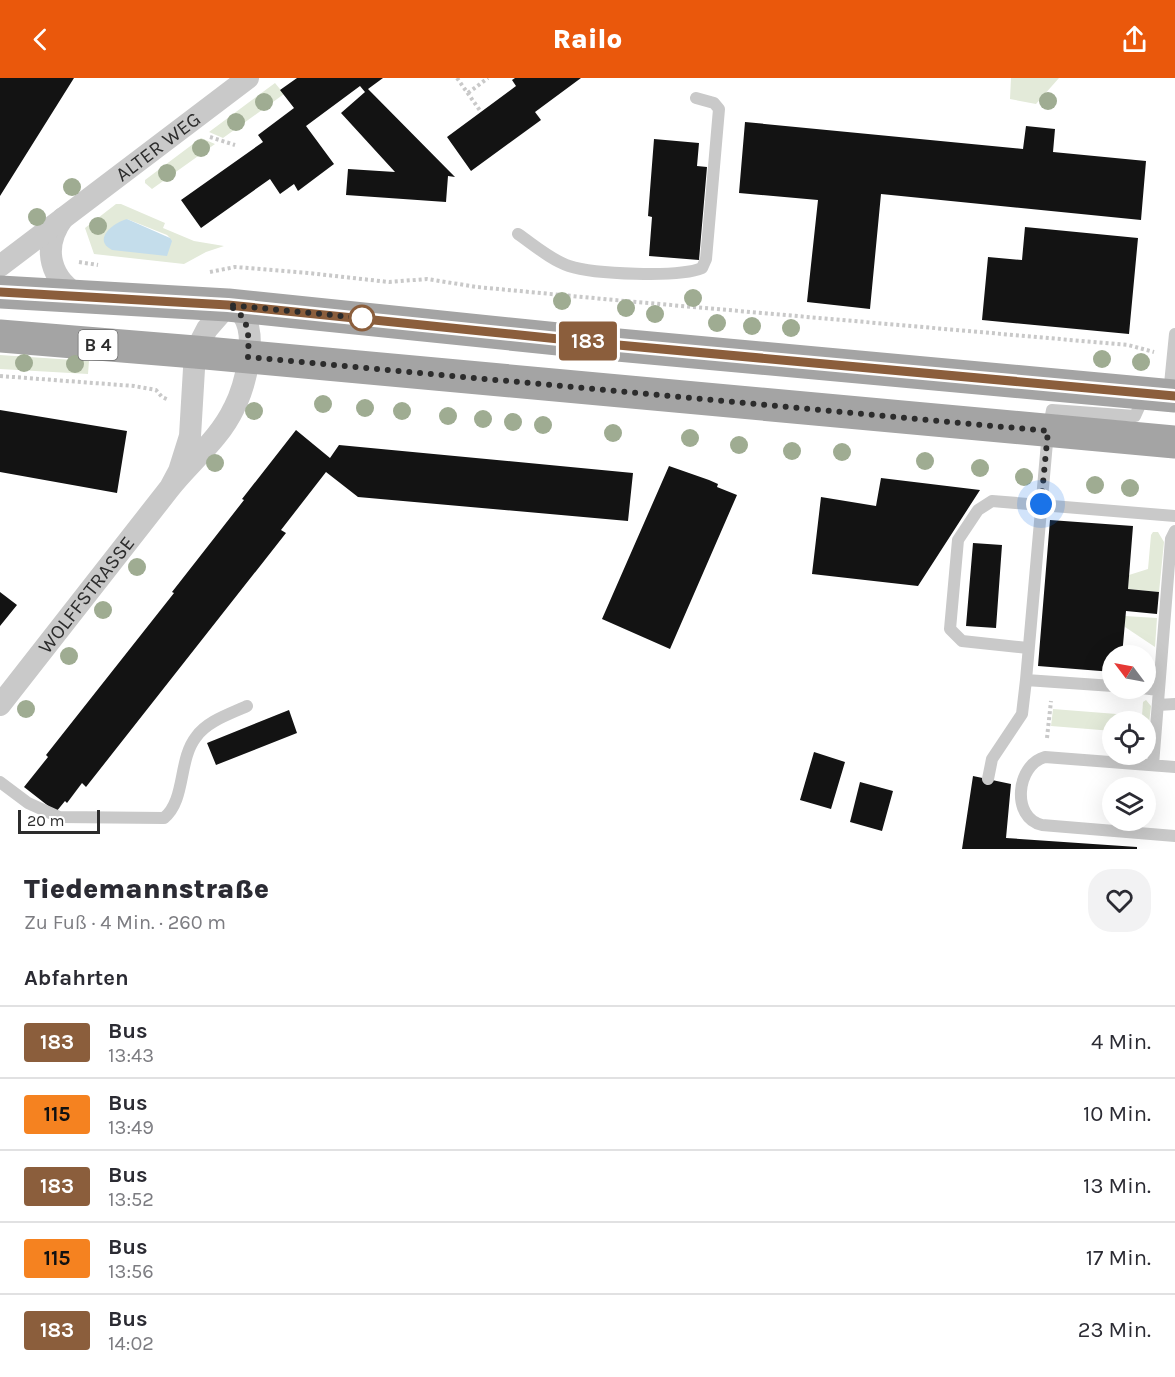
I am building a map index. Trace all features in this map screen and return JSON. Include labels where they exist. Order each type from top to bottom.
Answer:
[{"type":"main road","points":[[0,292],[228,305],[607,344],[1163,395]]},
{"type":"main road","name":"B 4","points":[[0,336],[1175,442]]},
{"type":"street","name":"ALTER WEG","points":[[0,266],[248,78]]},
{"type":"street","name":"ALTER WEG","points":[[66,215],[55,234],[52,245],[52,262],[57,277],[64,285],[82,297]]},
{"type":"street","name":"WOLFFSTRASSE","points":[[0,705],[171,486],[208,446],[228,420],[244,382],[248,357],[248,327],[243,316],[228,305],[207,329],[195,352],[190,436],[171,486]]},
{"type":"lane","points":[[518,234],[557,261],[580,269],[678,274],[694,272],[702,268],[706,260],[719,110],[714,103],[696,98]]},
{"type":"lane","points":[[988,779],[992,759],[1022,714],[1048,431],[1052,410],[1135,416],[1163,395],[1175,334]]},
{"type":"lane","points":[[1028,648],[962,641],[950,629],[958,540],[978,510],[992,501],[1175,516]]},
{"type":"lane","points":[[1156,729],[1172,539],[1175,531]]},
{"type":"lane","points":[[1026,680],[1102,685]]},
{"type":"lane","points":[[1158,705],[1175,704]]},
{"type":"lane","points":[[0,782],[28,803],[59,817],[164,818],[171,812],[184,759],[196,736],[212,723],[247,706]]},
{"type":"lane","points":[[1102,761],[1045,757],[1033,763],[1027,769],[1024,778],[1021,801],[1023,811],[1035,823],[1175,836]]},
{"type":"lane","points":[[1153,765],[1175,767]]},
{"type":"path","points":[[457,78],[481,112]]},
{"type":"path","points":[[468,93],[488,78]]},
{"type":"path","points":[[205,135],[235,146]]},
{"type":"path","points":[[308,273],[389,282],[427,279],[477,287],[591,298],[1128,345],[1148,351]]},
{"type":"path","points":[[0,376],[134,386],[156,390],[162,397],[176,403]]},
{"type":"path","points":[[1045,757],[1054,682]]},
{"type":"green space","points":[[1011,78],[1059,78],[1036,104],[1010,99]]},
{"type":"green space","points":[[275,83],[284,94],[223,138],[209,132]]},
{"type":"green space","points":[[201,138],[215,144],[152,189],[145,183],[145,180]]},
{"type":"green space","points":[[116,204],[121,204],[165,223],[163,228],[194,241],[224,246],[206,252],[184,264],[94,254],[85,228]],"holes":[[[127,219],[170,238],[112,250]]]},
{"type":"green space","points":[[0,355],[89,361],[88,374],[0,369]]},
{"type":"green space","points":[[1153,532],[1158,532],[1164,542],[1159,592],[1128,589],[1129,575],[1148,569]]},
{"type":"green space","points":[[1125,616],[1157,618],[1155,645],[1152,645],[1125,627]]},
{"type":"green space","points":[[1146,700],[1151,706],[1150,711],[1142,711],[1143,702]]},
{"type":"green space","points":[[1053,709],[1102,713],[1102,730],[1051,726]]},
{"type":"water","points":[[127,219],[170,238],[172,241],[167,256],[112,250],[106,246],[104,236],[107,232],[111,227]]},
{"type":"building","points":[[0,78],[74,78],[0,196]]},
{"type":"building","points":[[297,78],[383,78],[368,89],[455,177],[448,176],[446,202],[346,195],[348,169],[395,172],[341,113],[365,92],[360,86],[306,126],[334,164],[298,191],[294,184],[280,194],[270,179],[201,228],[181,200],[263,142],[258,135],[294,108],[280,90]]},
{"type":"building","points":[[515,78],[581,78],[535,112],[541,120],[471,171],[447,137],[516,86],[512,80]]},
{"type":"building","points":[[745,122],[1023,149],[1026,126],[1055,129],[1053,152],[1146,161],[1141,220],[881,194],[870,309],[807,302],[818,200],[739,193]]},
{"type":"building","points":[[654,139],[699,143],[697,166],[707,167],[699,260],[649,256],[652,217],[648,216]]},
{"type":"building","points":[[1025,227],[1138,238],[1129,334],[982,320],[988,257],[1022,260]]},
{"type":"building","points":[[0,410],[127,431],[117,493],[0,472]]},
{"type":"building","points":[[296,430],[330,458],[339,445],[633,473],[628,521],[358,497],[326,472],[281,530],[286,533],[86,787],[82,783],[67,803],[65,801],[56,812],[24,787],[48,757],[46,755],[174,593],[172,592]]},
{"type":"building","points":[[669,466],[709,480],[718,484],[717,487],[737,495],[670,649],[602,619]]},
{"type":"building","points":[[881,478],[980,490],[918,586],[812,574],[821,497],[876,506]]},
{"type":"building","points":[[1050,520],[1133,526],[1128,589],[1159,592],[1157,614],[1126,611],[1123,645],[1102,645],[1102,671],[1038,666]]},
{"type":"building","points":[[973,543],[1002,545],[996,628],[966,626]]},
{"type":"building","points":[[0,592],[17,605],[0,626]]},
{"type":"building","points":[[289,710],[297,733],[216,765],[207,743]]},
{"type":"building","points":[[814,752],[845,762],[831,809],[800,800]]},
{"type":"building","points":[[973,776],[1011,784],[1006,838],[1137,847],[1137,849],[962,849]]},
{"type":"building","points":[[860,782],[893,791],[882,831],[850,822]]},
{"type":"bus line","name":"183","points":[[0,292],[228,305],[607,344],[1175,396]]},
{"type":"route","points":[[362,318],[228,305],[243,316],[248,327],[248,357],[1048,431],[1041,504]]}]
